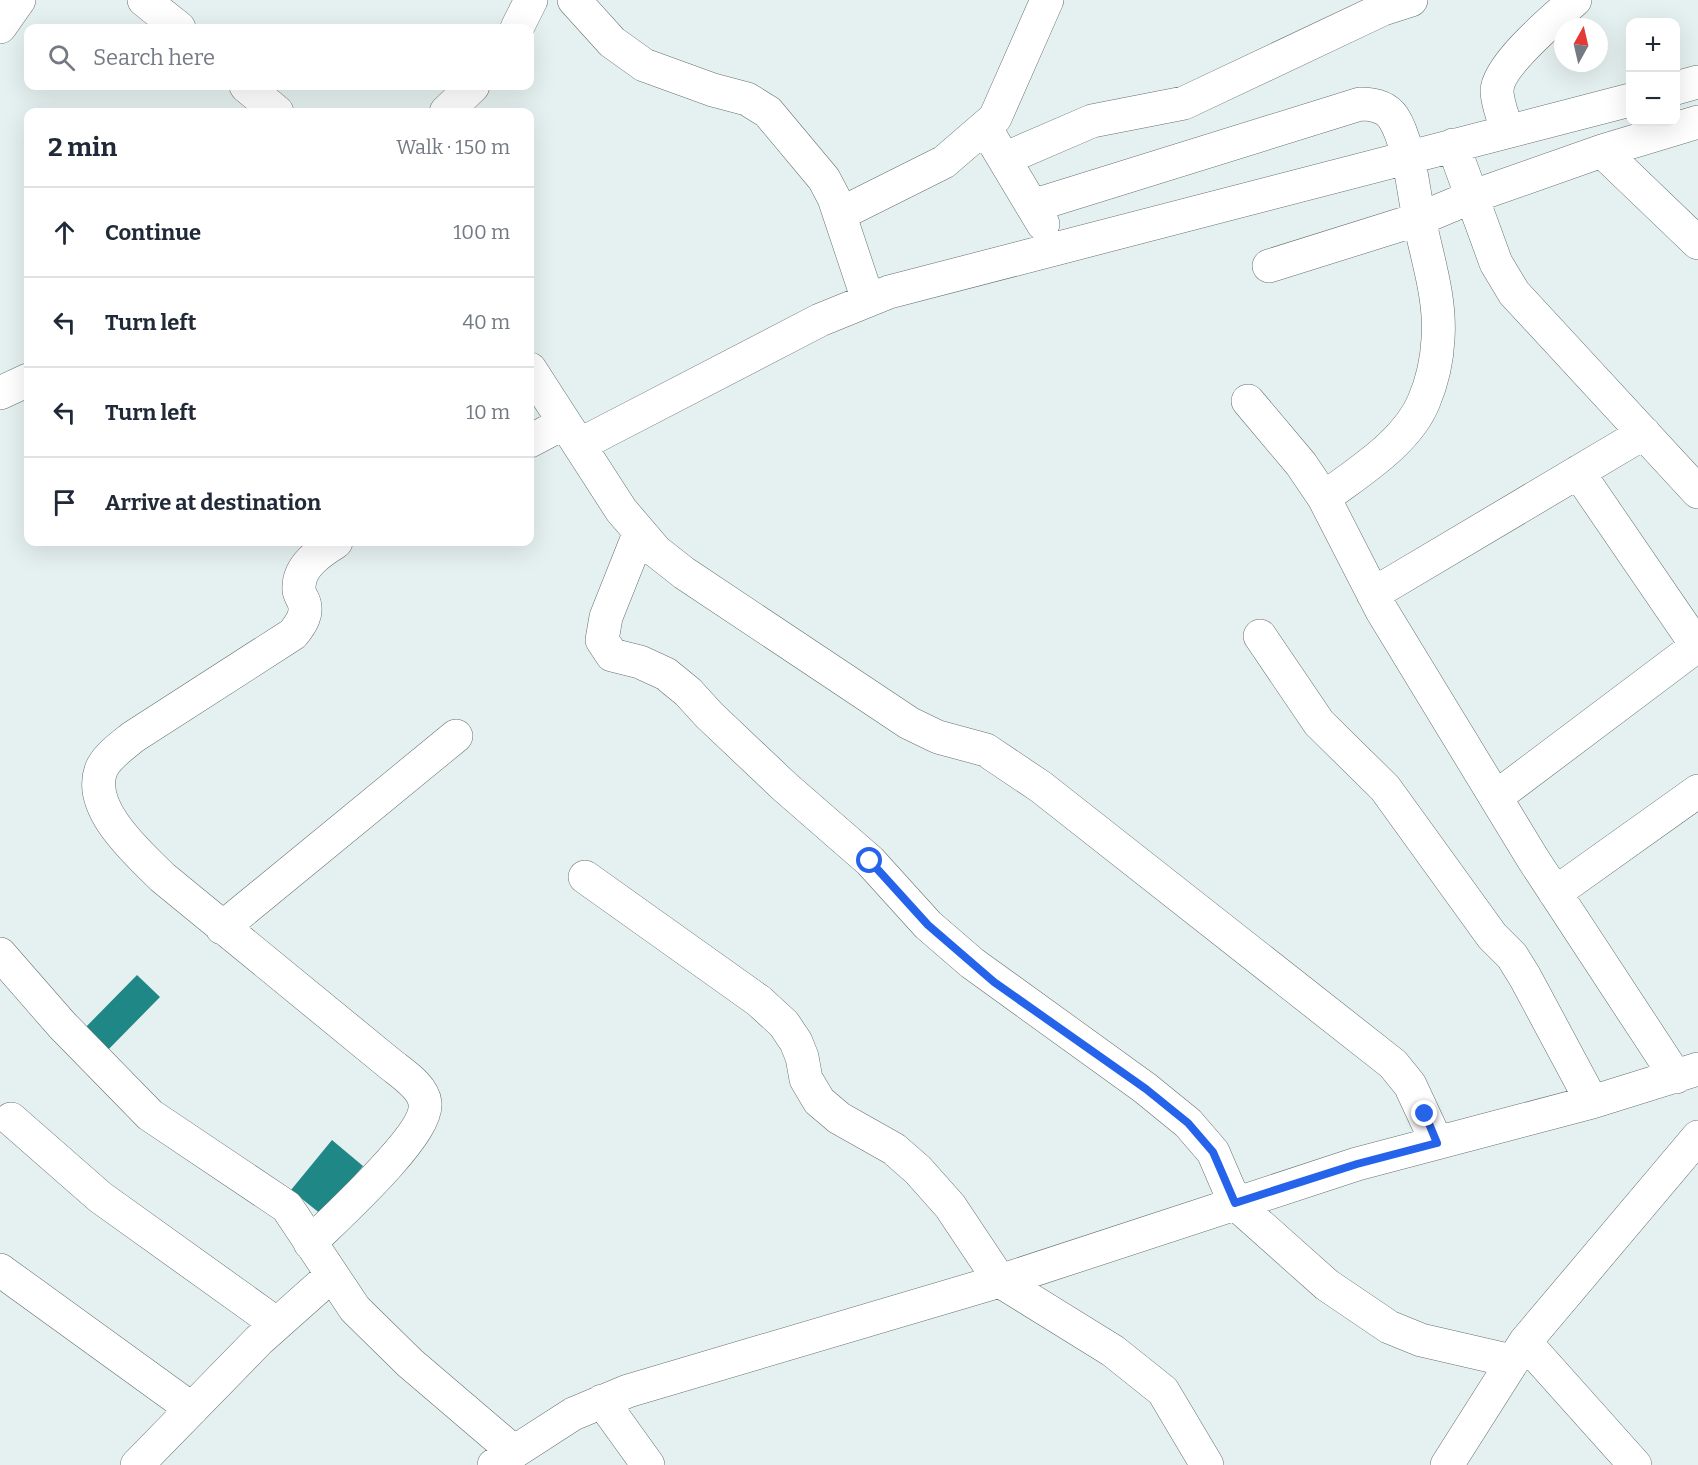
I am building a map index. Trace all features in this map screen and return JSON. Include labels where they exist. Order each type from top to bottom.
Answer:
[{"type":"street","points":[[144,0],[174,24]]},
{"type":"street","points":[[519,24],[531,0]]},
{"type":"street","points":[[574,0],[612,42],[644,65],[712,90],[747,99],[768,112],[824,179],[840,214],[868,300]]},
{"type":"street","points":[[840,214],[944,162],[995,118],[1047,0]]},
{"type":"street","points":[[1004,159],[1092,121],[1184,103],[1383,9],[1412,0]]},
{"type":"street","points":[[1507,131],[1497,89],[1503,75],[1518,54],[1575,0]]},
{"type":"street","points":[[1680,87],[1698,82]]},
{"type":"street","points":[[251,90],[272,108]]},
{"type":"street","points":[[450,108],[468,90]]},
{"type":"street","points":[[534,440],[572,434],[820,320],[890,292],[1626,101]]},
{"type":"street","points":[[1032,206],[1360,104],[1375,105],[1392,116],[1408,157],[1438,306],[1438,339],[1433,372],[1424,403],[1405,431],[1377,457],[1324,498]]},
{"type":"street","points":[[1269,266],[1419,219],[1474,196],[1602,151],[1698,122]]},
{"type":"street","points":[[985,128],[1057,248]]},
{"type":"street","points":[[1453,146],[1474,196],[1496,263],[1514,293],[1698,492]]},
{"type":"street","points":[[1602,151],[1698,243]]},
{"type":"street","points":[[534,375],[639,534],[684,573],[909,723],[938,736],[986,750],[1041,787],[1393,1064],[1410,1085],[1437,1143]]},
{"type":"street","points":[[0,393],[24,382]]},
{"type":"street","points":[[0,954],[62,1025],[150,1115],[287,1207],[355,1310],[503,1458],[573,1413],[638,1388],[1000,1281],[1357,1164],[1592,1102],[1687,1073],[1555,893],[1373,594],[1324,498],[1300,464],[1248,401]]},
{"type":"street","points":[[1373,594],[1644,433]]},
{"type":"street","points":[[1496,797],[1697,646],[1578,472]]},
{"type":"street","points":[[639,534],[606,617],[602,640],[612,655],[640,662],[666,674],[688,692],[785,787],[870,861],[928,925],[972,963],[1146,1089],[1188,1123],[1213,1152],[1235,1203],[1327,1285],[1389,1327],[1421,1340],[1519,1352],[1635,1465]]},
{"type":"street","points":[[310,1243],[386,1167],[423,1118],[425,1103],[418,1088],[162,878],[134,850],[106,814],[99,792],[101,770],[114,752],[133,737],[293,634],[303,621],[306,606],[298,589],[302,572],[319,552],[329,546]]},
{"type":"street","points":[[1260,636],[1319,723],[1385,788],[1492,936],[1512,956],[1592,1102]]},
{"type":"street","points":[[222,928],[456,736]]},
{"type":"street","points":[[1555,893],[1698,791]]},
{"type":"street","points":[[585,877],[759,1001],[784,1024],[802,1057],[806,1079],[819,1101],[839,1118],[894,1149],[918,1170],[950,1206],[1000,1281],[1113,1351],[1163,1391],[1207,1465]]},
{"type":"street","points":[[11,1119],[100,1197],[277,1324]]},
{"type":"street","points":[[1447,1465],[1519,1352],[1698,1137]]},
{"type":"street","points":[[0,1270],[192,1409]]},
{"type":"street","points":[[137,1465],[277,1324],[332,1275]]},
{"type":"street","points":[[602,1401],[648,1465]]},
{"type":"building","points":[[137,975],[160,997],[103,1055],[80,1033]]},
{"type":"building","points":[[332,1140],[363,1166],[322,1215],[291,1190]]},
{"type":"route","points":[[870,861],[928,925],[994,982],[1107,1060],[1188,1123],[1213,1152],[1235,1203],[1357,1164],[1437,1143],[1425,1114]]}]
